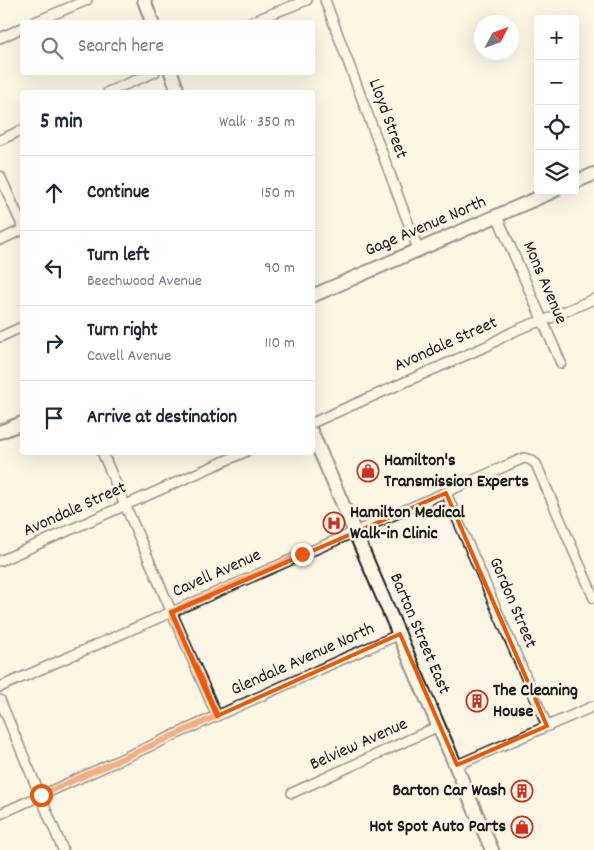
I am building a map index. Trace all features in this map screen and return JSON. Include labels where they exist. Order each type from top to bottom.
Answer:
[{"type":"main road","points":[[144,0],[151,20]]},
{"type":"main road","points":[[172,75],[177,90]]},
{"type":"main road","points":[[579,180],[594,174]]},
{"type":"main road","name":"Gage Avenue North","points":[[315,295],[545,195]]},
{"type":"main road","points":[[0,432],[20,423]]},
{"type":"main road","name":"Barton Street East","points":[[315,440],[492,850]]},
{"type":"street","points":[[40,20],[87,0]]},
{"type":"street","points":[[256,20],[307,0]]},
{"type":"street","name":"Lloyd Street","points":[[325,0],[418,249]]},
{"type":"street","points":[[0,38],[20,29]]},
{"type":"street","points":[[113,90],[148,75]]},
{"type":"street","points":[[0,140],[20,131]]},
{"type":"street","points":[[0,176],[20,221]]},
{"type":"street","name":"Mons Avenue","points":[[497,216],[561,363]]},
{"type":"street","points":[[0,240],[20,231]]},
{"type":"street","name":"Avondale Street","points":[[315,422],[490,345],[535,323],[594,299]]},
{"type":"street","points":[[0,337],[20,328]]},
{"type":"street","points":[[103,455],[217,716]]},
{"type":"street","name":"Avondale Street","points":[[0,561],[238,455]]},
{"type":"street","name":"Cavell Avenue","points":[[0,687],[521,459],[531,460],[536,464],[594,598]]},
{"type":"street","name":"Gordon Street","points":[[446,493],[547,726]]},
{"type":"street","name":"Glendale Avenue North","points":[[0,814],[400,634]]},
{"type":"street","points":[[0,700],[63,850]]},
{"type":"street","points":[[457,766],[594,706]]},
{"type":"street","name":"Belview Avenue","points":[[292,793],[438,726]]},
{"type":"highlighted area","points":[[446,493],[547,726],[457,765],[400,634],[217,716],[171,612]]},
{"type":"place","name":"Hamilton's Transmission Experts","points":[[368,471]]},
{"type":"place","name":"Hamilton Medical Walk-in Clinic","points":[[334,523]]},
{"type":"place","name":"The Cleaning House","points":[[477,701]]},
{"type":"place","name":"Barton Car Wash","points":[[522,791]]},
{"type":"place","name":"Hot Spot Auto Parts","points":[[522,827]]},
{"type":"route","points":[[41,795],[217,716],[171,612],[302,554]]}]
